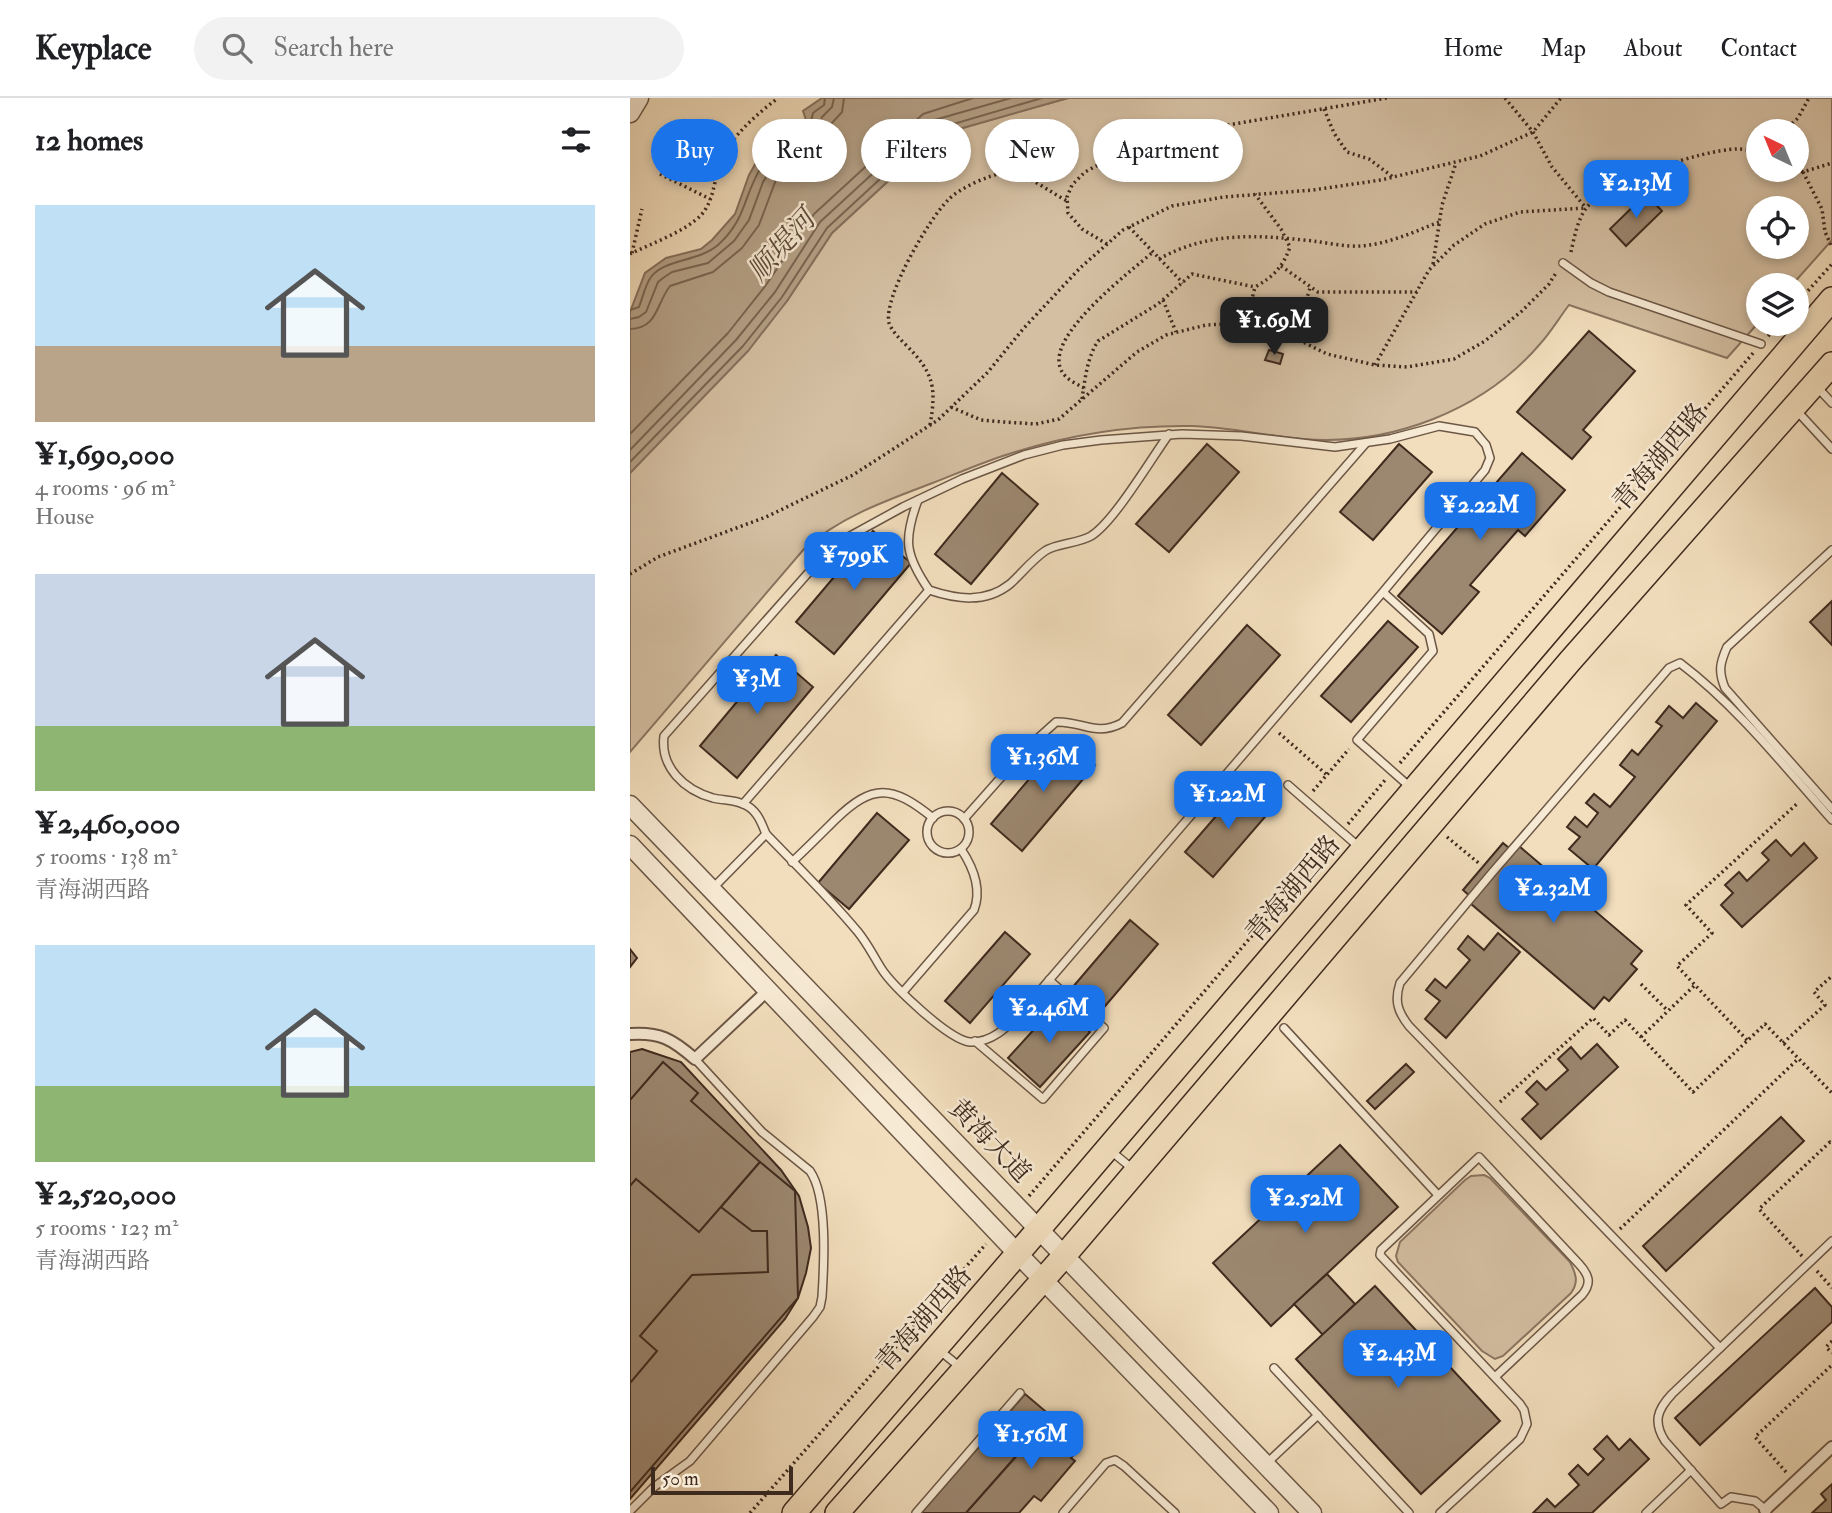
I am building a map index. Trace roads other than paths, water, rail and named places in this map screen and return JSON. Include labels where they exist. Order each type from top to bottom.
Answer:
[{"type":"main road","name":"青海湖西路","points":[[794,1513],[1108,1149],[1832,299]]},
{"type":"main road","points":[[837,1513],[1064,1256],[1570,661],[1832,364]]},
{"type":"street","points":[[630,113],[639,98]]},
{"type":"street","name":"黄海大道","points":[[630,805],[1312,1513]]},
{"type":"street","points":[[630,845],[1018,1254],[1269,1513]]},
{"type":"street","points":[[630,1034],[662,1035],[695,1059],[768,990]]},
{"type":"street","points":[[1767,1511],[1832,1447]]},
{"type":"lane","points":[[1563,263],[1609,292],[1761,344]]},
{"type":"lane","points":[[1815,385],[1832,404]]},
{"type":"lane","points":[[1794,408],[1832,449]]},
{"type":"lane","points":[[1439,426],[1459,428],[1475,432],[1486,444],[1490,458],[1485,470],[1383,592],[1049,980],[1006,1028],[993,1037],[975,1041],[956,1038],[943,1030],[881,968],[874,953],[857,931],[766,834],[758,815],[733,800],[714,798],[695,791],[676,776],[664,757],[664,736],[832,546],[962,480],[1037,452],[1101,440],[1169,434],[1241,436],[1335,447],[1367,443],[1439,426]]},
{"type":"lane","points":[[918,500],[907,537],[908,552],[916,571],[929,590],[963,600],[986,596],[1007,586],[1051,547],[1067,545],[1090,536],[1105,524],[1169,434]]},
{"type":"lane","points":[[964,819],[1027,748],[1056,722],[1093,730],[1110,729],[1122,723],[1367,443]]},
{"type":"lane","points":[[1832,550],[1727,647],[1719,666],[1725,688],[1832,809]]},
{"type":"lane","points":[[743,804],[929,590]]},
{"type":"lane","points":[[1383,592],[1429,634],[1433,652],[1357,740],[1413,790]]},
{"type":"lane","points":[[1720,1348],[1409,1026],[1396,1006],[1397,993],[1400,983],[1491,874],[1669,668],[1680,663],[1698,676],[1741,719],[1832,820]]},
{"type":"lane","points":[[1288,785],[1362,850]]},
{"type":"lane","points":[[792,862],[861,797],[877,792],[895,794],[916,804],[933,818]]},
{"type":"lane","points":[[952,812],[964,819],[968,825],[968,838],[961,849],[941,852],[931,844],[928,831],[933,818],[938,814],[952,812]]},
{"type":"lane","points":[[711,890],[766,834]]},
{"type":"lane","points":[[903,992],[974,910],[978,900],[977,886],[973,871],[961,849]]},
{"type":"lane","points":[[975,1041],[1043,1099],[1104,1028],[1049,980]]},
{"type":"lane","points":[[1284,1028],[1438,1195]]},
{"type":"lane","points":[[630,1511],[654,1487],[690,1461],[813,1317],[820,1307],[822,1297],[822,1200],[816,1178],[762,1132],[695,1059]]},
{"type":"lane","points":[[1108,1149],[1136,1172]]},
{"type":"lane","points":[[1440,1513],[1524,1433],[1527,1424],[1524,1410],[1380,1255],[1381,1250],[1479,1157],[1579,1264],[1589,1279],[1582,1295],[1495,1377]]},
{"type":"lane","points":[[1767,1511],[1755,1501],[1731,1497],[1721,1504],[1665,1441],[1656,1419],[1661,1406],[1671,1394],[1832,1241]]},
{"type":"lane","points":[[937,1348],[963,1370]]},
{"type":"lane","points":[[1274,1368],[1409,1513]]},
{"type":"lane","points":[[916,1513],[1020,1394]]},
{"type":"lane","points":[[1265,1465],[1318,1415]]},
{"type":"lane","points":[[1063,1513],[1106,1463],[1115,1460],[1174,1513]]},
{"type":"lane","points":[[1646,1513],[1691,1470]]},
{"type":"water","name":"顺堤河","points":[[822,98],[1068,98],[994,119],[985,119],[985,122],[971,126],[971,119],[861,119],[861,182],[887,182],[832,233],[787,301],[748,351],[630,473],[630,312],[645,273],[666,258],[701,249],[712,240],[735,214],[752,170],[752,182],[847,182],[847,119],[806,119],[803,111]]}]
